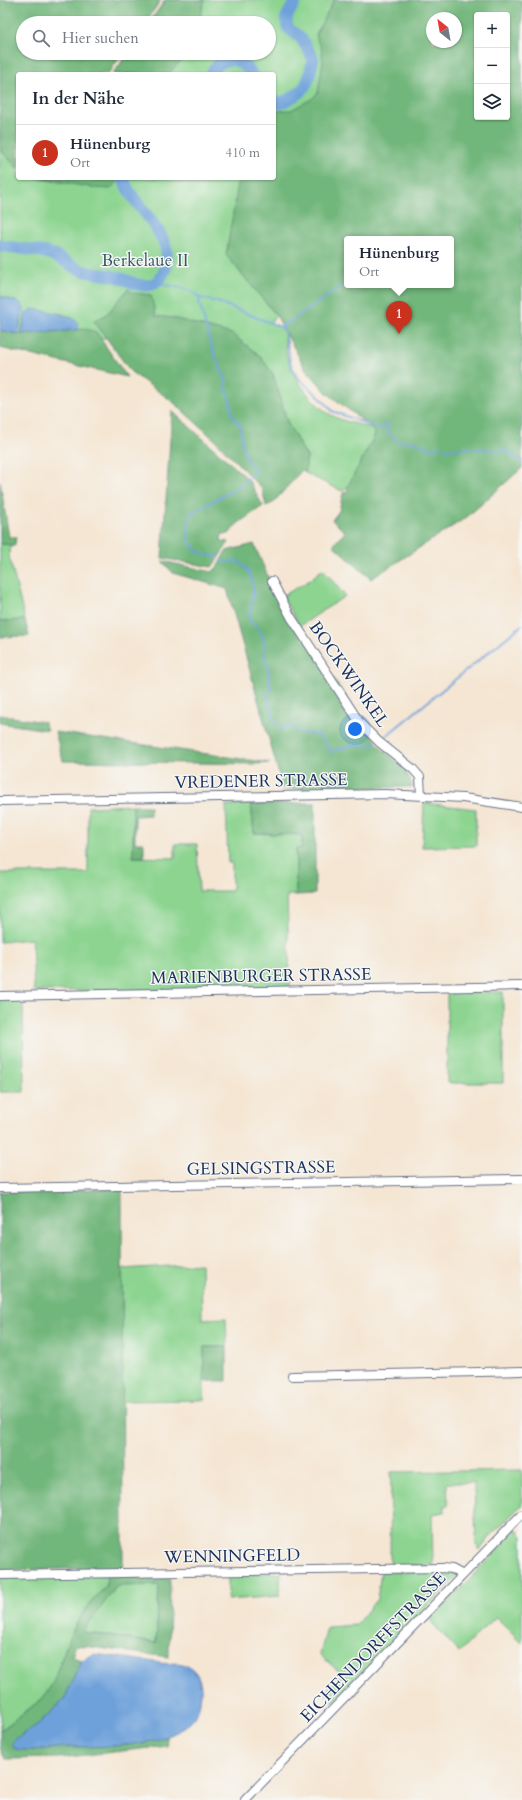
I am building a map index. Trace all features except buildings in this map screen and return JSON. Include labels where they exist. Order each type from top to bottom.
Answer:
[{"type":"street","name":"BOCKWINKEL","points":[[272,581],[291,617],[360,722],[379,742],[413,769],[420,777],[421,794]]},
{"type":"street","name":"VREDENER STRASSE","points":[[0,801],[421,794],[522,807]]},
{"type":"street","name":"MARIENBURGER STRASSE","points":[[0,996],[522,986]]},
{"type":"street","name":"GELSINGSTRASSE","points":[[0,1188],[522,1179]]},
{"type":"street","points":[[292,1376],[522,1371]]},
{"type":"street","name":"EICHENDORFFSTRASSE","points":[[245,1800],[522,1514]]},
{"type":"street","name":"WENNINGFELD","points":[[0,1575],[442,1568],[452,1569],[463,1575]]},
{"type":"green space","points":[[0,0],[161,0],[150,16],[16,16],[16,60],[118,60],[109,72],[16,72],[16,167],[0,149]]},
{"type":"green space","points":[[165,0],[339,0],[318,100],[276,120],[276,72],[114,72],[123,60],[276,60],[276,16],[154,16]]},
{"type":"green space","points":[[166,0],[205,0],[200,16],[154,16]]},
{"type":"green space","points":[[334,0],[522,0],[522,468],[467,517],[371,579],[333,545],[345,532],[332,520],[339,511],[343,493],[349,490],[347,488],[375,435],[372,428],[327,393],[305,368],[276,315],[226,255],[239,180],[276,180],[276,111],[291,110],[313,98],[318,92],[323,62],[321,47],[316,34]]},
{"type":"green space","points":[[123,60],[181,60],[170,72],[114,72]]},
{"type":"green space","name":"Berkelaue II","points":[[0,128],[16,155],[16,180],[241,180],[240,272],[276,315],[271,323],[280,327],[283,331],[286,353],[292,369],[306,392],[325,411],[348,422],[372,428],[375,435],[347,488],[342,491],[305,473],[307,457],[288,424],[273,374],[256,352],[120,338],[96,338],[84,329],[78,330],[77,324],[73,319],[49,314],[26,313],[21,334],[18,334],[17,302],[0,296]]},
{"type":"green space","points":[[48,180],[115,180],[117,183],[110,189]]},
{"type":"green space","points":[[128,289],[133,293],[151,295],[156,316],[173,318],[232,334],[259,355],[273,374],[288,424],[307,457],[305,473],[302,470],[273,503],[266,506],[262,489],[215,440],[172,401],[131,372],[94,321],[107,314]]},
{"type":"green space","points":[[86,329],[96,332],[127,377],[0,348],[0,330],[18,334]]},
{"type":"green space","points":[[172,411],[248,479],[263,506],[237,524],[229,534],[222,534],[221,541],[229,542],[212,567],[162,558]]},
{"type":"green space","points":[[0,481],[9,537],[16,537],[15,545],[0,544]]},
{"type":"green space","points":[[0,544],[15,545],[10,549],[9,556],[25,620],[0,621]]},
{"type":"green space","points":[[254,544],[274,591],[381,748],[396,760],[408,775],[412,787],[283,789],[227,589],[173,573],[162,561],[212,572],[218,566],[226,551]]},
{"type":"green space","points":[[323,569],[345,596],[300,626],[282,596],[307,582]]},
{"type":"green space","points":[[25,620],[29,636],[0,637],[0,621]]},
{"type":"green space","points":[[0,715],[44,722],[47,730],[0,723]]},
{"type":"green space","points":[[55,732],[270,763],[63,761]]},
{"type":"green space","points":[[315,803],[315,894],[296,895],[296,848],[302,848],[302,835],[254,833],[251,804]]},
{"type":"green space","points":[[424,803],[476,809],[476,846],[422,847]]},
{"type":"green space","points":[[251,804],[254,833],[302,835],[302,848],[296,849],[296,895],[287,895],[290,988],[34,991],[32,939],[0,942],[0,873],[88,873],[88,807],[133,805],[134,857],[175,858],[175,844],[197,844],[199,891],[232,891],[232,863],[228,863],[226,805]]},
{"type":"green space","points":[[133,805],[150,806],[150,815],[135,816],[135,843],[144,843],[144,857],[133,857]]},
{"type":"green space","points":[[503,992],[503,1083],[447,1083],[447,993]]},
{"type":"green space","points":[[0,1000],[23,1000],[24,1092],[0,1092]]},
{"type":"green space","points":[[122,1189],[123,1568],[0,1570],[0,1192]]},
{"type":"green space","points":[[201,1264],[202,1319],[226,1318],[227,1347],[204,1347],[204,1400],[122,1401],[122,1269]]},
{"type":"green space","points":[[204,1347],[227,1347],[227,1381],[204,1381]]},
{"type":"green space","points":[[522,1470],[522,1505],[494,1532],[480,1550],[476,1546],[474,1483],[447,1483],[448,1505],[444,1506],[445,1512],[432,1514],[433,1565],[390,1566],[391,1472]]},
{"type":"green space","points":[[515,1528],[522,1536],[522,1643],[496,1617],[459,1652],[432,1623],[431,1619],[502,1545]]},
{"type":"green space","points":[[381,1572],[452,1572],[457,1576],[334,1702],[325,1692],[342,1674],[320,1655],[327,1627],[356,1625],[377,1599]]},
{"type":"green space","points":[[281,1573],[279,1596],[228,1600],[228,1575]]},
{"type":"green space","points":[[170,1574],[169,1657],[76,1645],[72,1657],[82,1660],[64,1700],[37,1725],[14,1740],[18,1749],[127,1745],[167,1737],[168,1746],[59,1758],[5,1759],[0,1748],[0,1731],[43,1698],[53,1683],[76,1624],[86,1608],[106,1586],[107,1575]],"holes":[[[159,1585],[156,1643],[82,1632],[117,1586]]]},
{"type":"green space","points":[[107,1575],[106,1586],[86,1608],[76,1624],[53,1683],[43,1698],[0,1731],[0,1578]]},
{"type":"green space","points":[[159,1585],[156,1643],[81,1632],[117,1586]]},
{"type":"water","points":[[0,296],[21,303],[24,309],[18,334],[0,330]]},
{"type":"water","points":[[32,309],[62,314],[73,318],[78,323],[78,330],[21,334],[26,313]]},
{"type":"water","points":[[94,1654],[160,1663],[180,1663],[188,1666],[197,1675],[201,1687],[200,1705],[198,1710],[189,1723],[176,1733],[141,1743],[35,1750],[15,1749],[12,1744],[14,1740],[37,1725],[64,1700],[82,1660]]},
{"type":"waterway","points":[[276,101],[281,103],[296,95],[305,86],[310,75],[313,58],[301,38],[288,28],[286,18],[296,0]]},
{"type":"waterway","points":[[212,72],[220,63],[225,60]]},
{"type":"waterway","points":[[225,60],[231,60]]},
{"type":"waterway","points":[[231,60],[242,64],[250,72]]},
{"type":"waterway","points":[[0,246],[45,252],[85,271],[114,276],[140,285],[154,283],[160,279],[166,266],[167,252],[165,245],[156,227],[132,195],[124,180]]},
{"type":"waterway","points":[[154,283],[191,291],[200,298],[218,302],[283,328],[287,340],[291,365],[294,371],[300,380],[327,404],[332,411],[380,429],[386,424],[388,425],[387,432],[398,442],[415,442],[430,448],[440,446]]},
{"type":"waterway","points":[[281,326],[293,320],[344,284]]},
{"type":"waterway","points":[[200,298],[199,302],[212,348],[222,372],[226,377],[226,389],[229,396],[233,417],[240,425],[242,444],[245,454],[255,470],[250,477]]},
{"type":"waterway","points":[[444,449],[472,448],[506,451],[522,463]]},
{"type":"waterway","points":[[218,557],[203,554],[193,547],[190,542],[188,532],[190,514],[237,488],[248,479]]},
{"type":"waterway","points":[[221,560],[224,562],[237,561],[244,566],[252,580],[253,595],[249,619],[262,635],[265,650],[264,653],[269,672],[269,683],[272,688],[267,695],[275,723],[283,729],[291,726],[301,733],[318,734],[321,740],[329,747],[331,752],[352,745],[367,746],[377,743]]},
{"type":"waterway","points":[[381,740],[522,625]]},
{"type":"place","name":"Hünenburg","points":[[399,334]]}]
